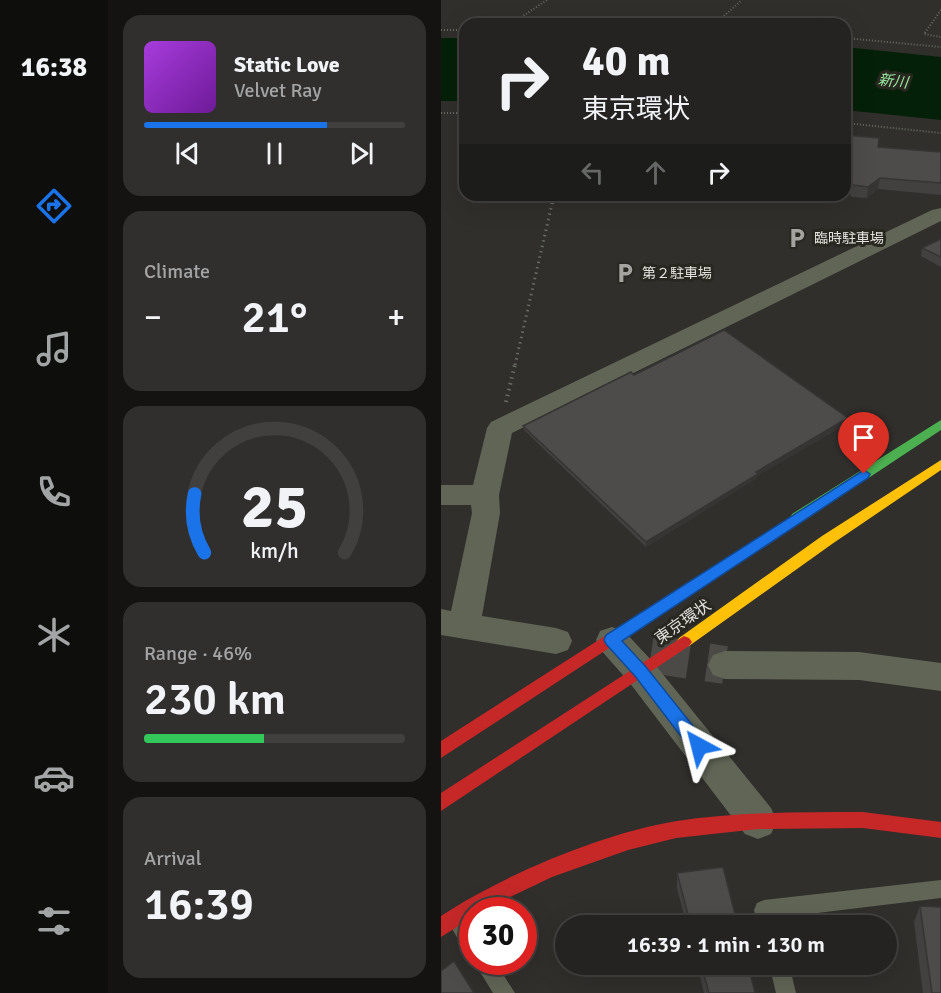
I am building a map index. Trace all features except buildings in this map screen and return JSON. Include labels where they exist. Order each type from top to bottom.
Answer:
[{"type":"main road","name":"東京環状","points":[[441,750],[941,424]]},
{"type":"main road","name":"東京環状","points":[[441,804],[641,672],[827,540],[941,464]]},
{"type":"main road","points":[[448,922],[474,905],[548,870],[629,841],[676,830],[758,821],[863,819],[941,831]]},
{"type":"street","points":[[556,641],[453,624],[486,513],[485,495],[499,428],[940,215]]},
{"type":"street","points":[[441,495],[485,495]]},
{"type":"street","points":[[612,640],[641,672],[758,821]]},
{"type":"street","points":[[725,665],[859,666],[941,677]]},
{"type":"lane","points":[[765,915],[764,910],[941,889]]},
{"type":"lane","points":[[493,975],[505,993]]},
{"type":"lane","points":[[782,975],[786,993]]},
{"type":"path","points":[[520,18],[547,0]]},
{"type":"path","points":[[722,18],[743,0]]},
{"type":"path","points":[[941,10],[924,34],[941,37]]},
{"type":"path","points":[[441,30],[459,30]]},
{"type":"path","points":[[851,39],[941,47]]},
{"type":"path","points":[[441,113],[459,113]]},
{"type":"path","points":[[851,124],[941,134]]},
{"type":"path","points":[[499,428],[553,201]]},
{"type":"water","points":[[441,38],[459,38],[459,101],[441,101]]},
{"type":"water","name":"新川","points":[[851,48],[941,57],[941,120],[851,111]]},
{"type":"tunnel","points":[[651,654],[725,665]]},
{"type":"traffic: fast","points":[[797,518],[941,424]]},
{"type":"traffic: slow","points":[[684,642],[827,540],[941,464]]},
{"type":"traffic: jam","points":[[441,750],[797,518]]},
{"type":"traffic: jam","points":[[441,803],[684,642]]},
{"type":"traffic: jam","points":[[441,927],[474,905],[548,870],[628,841],[676,830],[758,821],[863,820],[941,830]]},
{"type":"place","name":"臨時駐車場","points":[[797,238]]},
{"type":"place","name":"第２駐車場","points":[[625,273]]},
{"type":"route","points":[[699,746],[641,672],[612,640],[864,474]]}]
